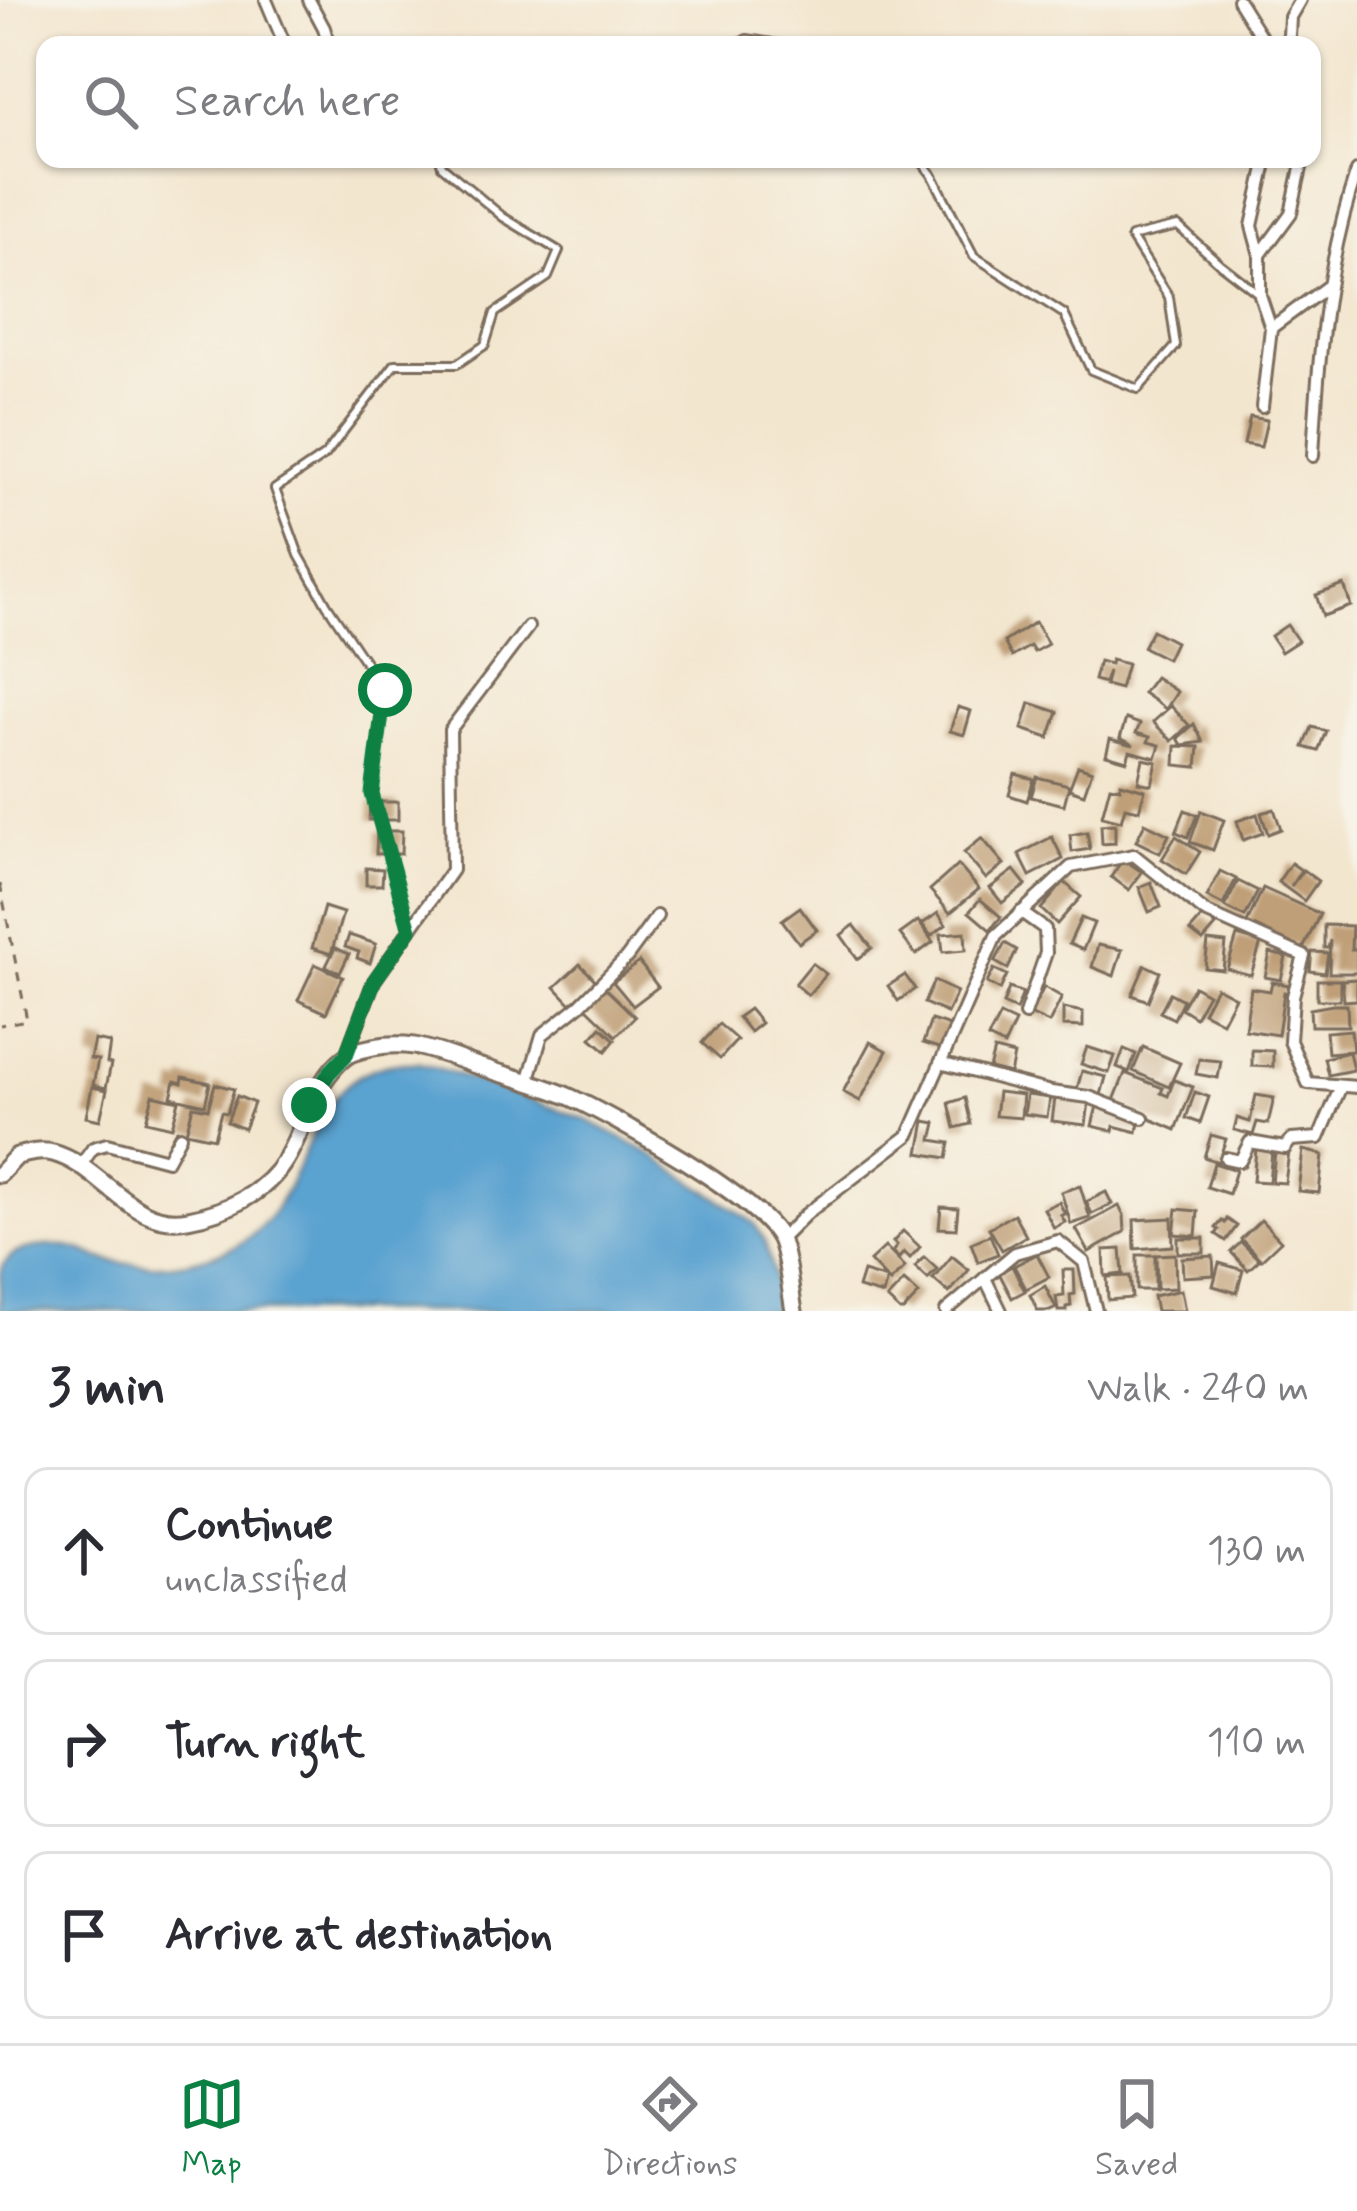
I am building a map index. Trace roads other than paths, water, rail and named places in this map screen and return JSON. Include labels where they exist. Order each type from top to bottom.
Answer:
[{"type":"main road","points":[[0,1174],[17,1156],[51,1153],[81,1165],[153,1217],[181,1221],[219,1212],[243,1201],[274,1176],[288,1157],[309,1105],[346,1055],[382,1044],[419,1047],[568,1096],[714,1180],[760,1214],[780,1240],[794,1311]]},
{"type":"street","points":[[266,0],[281,36]]},
{"type":"street","points":[[309,0],[326,36]]},
{"type":"street","points":[[1238,0],[1260,36]]},
{"type":"street","points":[[1289,36],[1290,17],[1300,0]]},
{"type":"street","points":[[1262,407],[1271,328],[1260,295],[1260,255],[1252,226],[1265,168]]},
{"type":"street","points":[[1260,255],[1291,213],[1301,168]]},
{"type":"street","points":[[1313,456],[1328,286],[1357,171]]},
{"type":"street","points":[[1271,328],[1328,286]]},
{"type":"street","points":[[346,1055],[374,981],[452,870],[450,730],[528,626]]},
{"type":"street","points":[[780,1240],[806,1214],[909,1135],[995,936],[1071,867],[1135,855],[1205,912],[1304,956],[1293,996],[1289,1041],[1308,1084],[1357,1087]]},
{"type":"street","points":[[1021,912],[1045,929],[1046,953],[1025,1014]]},
{"type":"street","points":[[528,1082],[542,1035],[580,1005],[657,916]]},
{"type":"street","points":[[940,1064],[1051,1093],[1089,1097],[1143,1118]]},
{"type":"street","points":[[1226,1158],[1240,1161],[1250,1142],[1285,1148],[1291,1140],[1318,1138],[1341,1086]]},
{"type":"street","points":[[81,1165],[93,1148],[107,1144],[167,1160],[180,1136]]},
{"type":"street","points":[[946,1311],[1015,1253],[1058,1241],[1084,1262],[1096,1311]]},
{"type":"street","points":[[985,1279],[1000,1311]]},
{"type":"lane","points":[[410,930],[372,794],[385,690],[299,555],[275,489],[325,455],[395,364],[457,364],[485,345],[495,313],[548,277],[559,251],[503,217],[444,168]]},
{"type":"lane","points":[[927,168],[974,256],[1064,314],[1091,370],[1138,389],[1176,346],[1169,297],[1132,237],[1178,226],[1260,295]]},
{"type":"water","points":[[397,1063],[420,1063],[585,1119],[718,1198],[754,1223],[765,1241],[779,1311],[0,1311],[3,1266],[27,1249],[61,1247],[114,1262],[163,1265],[214,1255],[254,1234],[275,1210],[320,1119],[339,1093],[363,1073]]}]
